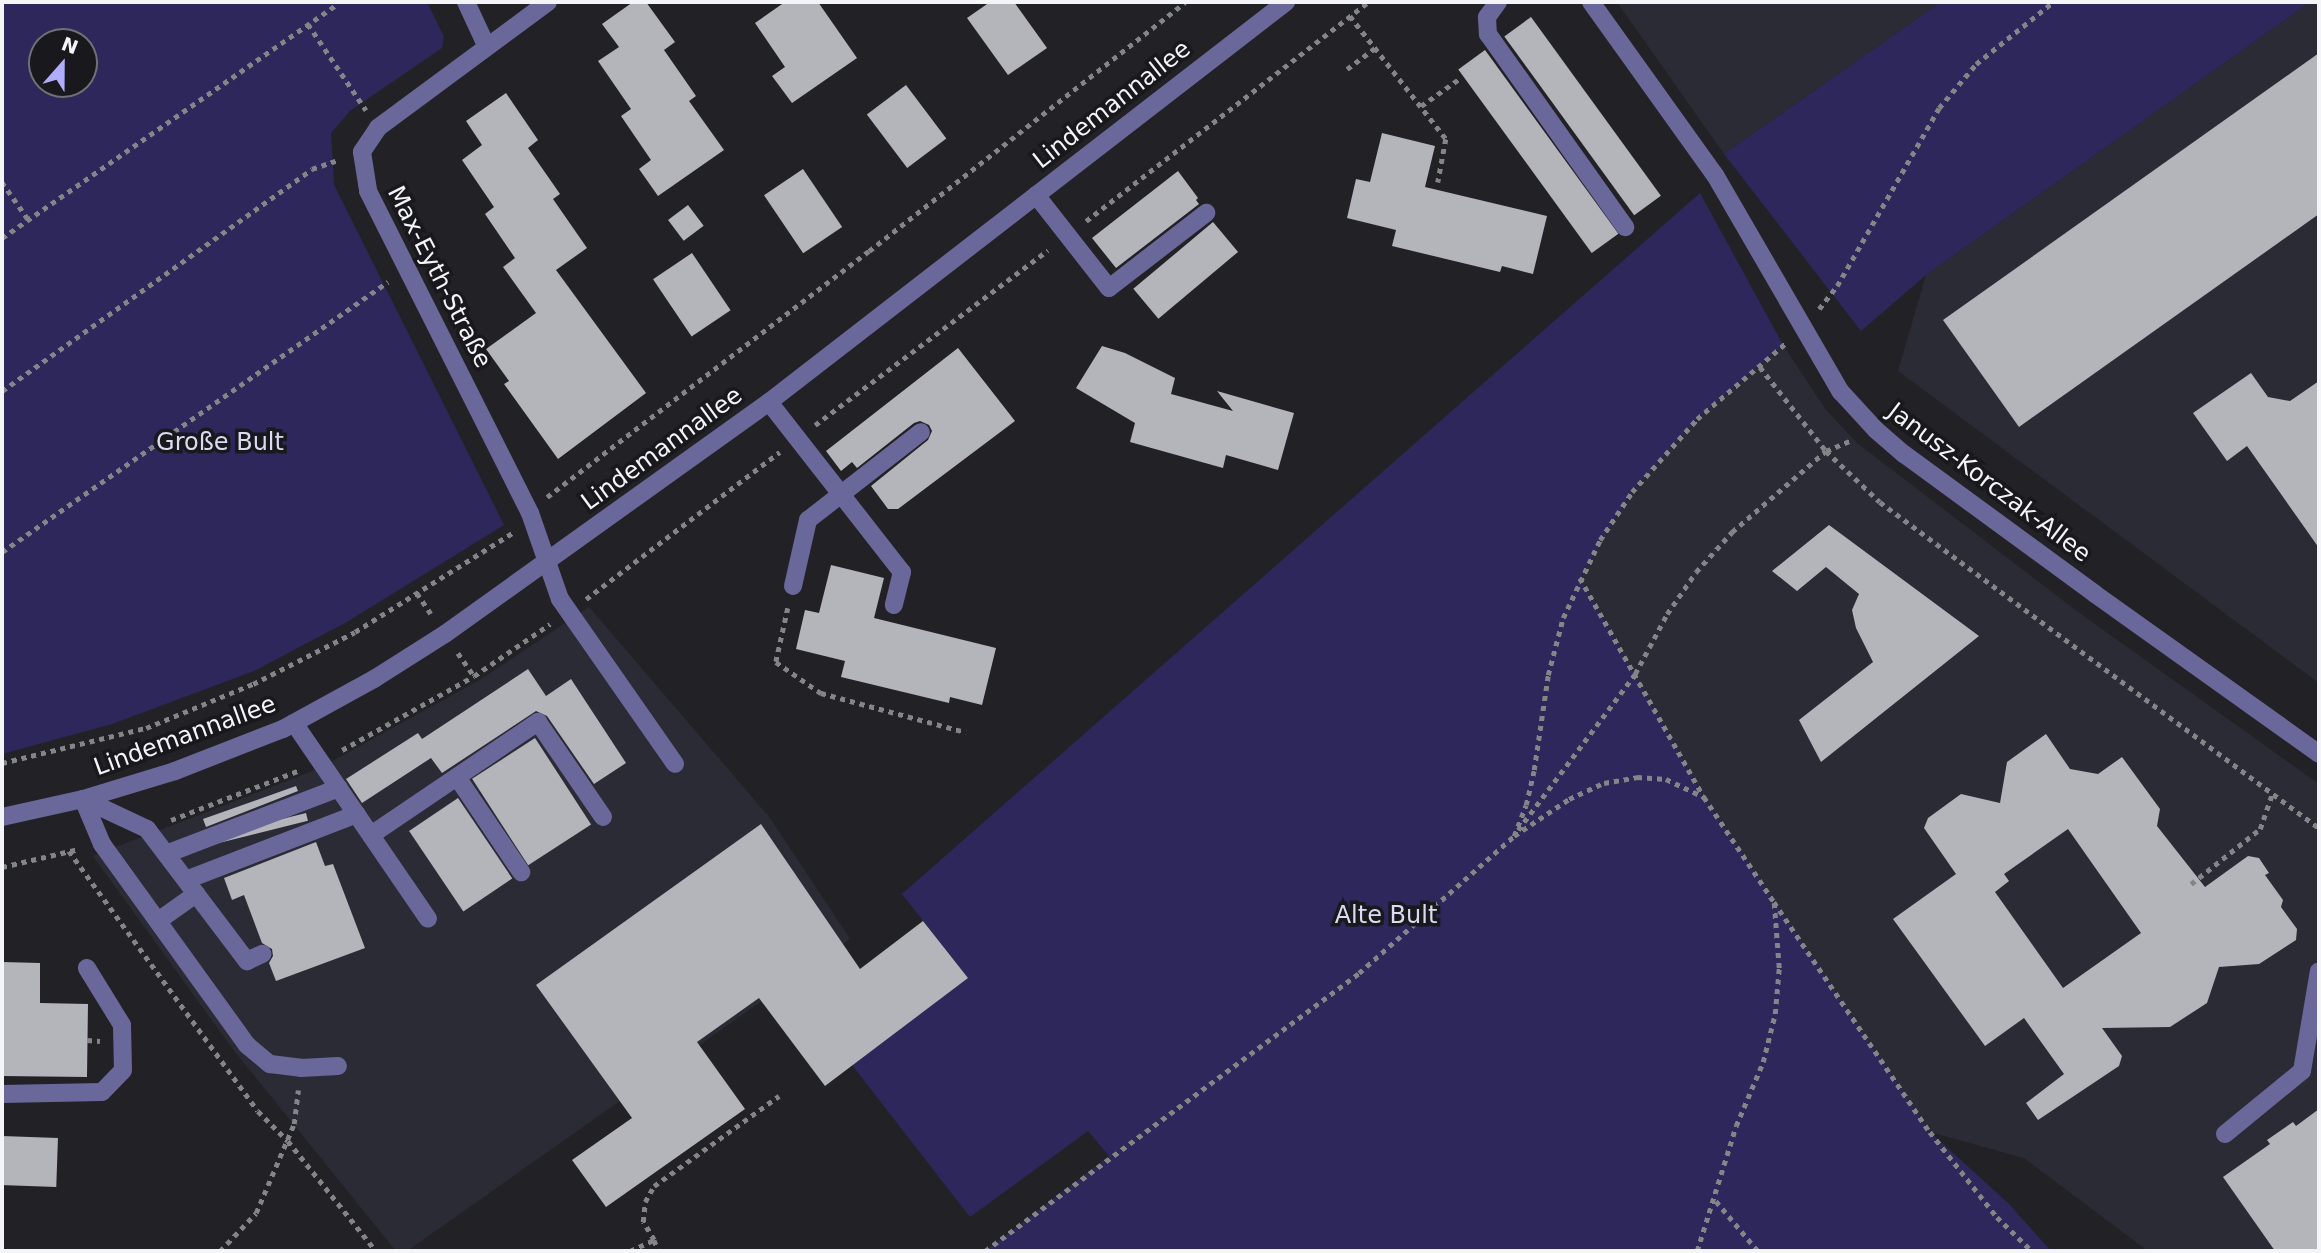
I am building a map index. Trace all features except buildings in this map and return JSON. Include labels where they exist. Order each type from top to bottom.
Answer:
[{"type":"street","points":[[466,2],[486,45]]},
{"type":"street","points":[[362,152],[378,128],[486,45],[548,2]]},
{"type":"street","name":"Lindemannallee","points":[[2,817],[83,800],[175,771],[294,723],[384,673],[548,563],[769,402],[1286,2]]},
{"type":"street","points":[[1497,2],[1487,17],[1488,34],[1625,227]]},
{"type":"street","name":"Janusz-Korczak-Allee","points":[[1591,2],[1715,175],[1841,392],[1876,430],[1904,454],[2095,594],[2319,754]]},
{"type":"street","name":"Max-Eyth-Straße","points":[[362,152],[368,191],[530,513],[561,599],[675,764]]},
{"type":"street","points":[[1036,195],[1109,288],[1206,213]]},
{"type":"street","points":[[769,402],[902,572],[894,605]]},
{"type":"street","points":[[793,586],[808,520],[921,432]]},
{"type":"street","points":[[371,835],[538,722],[603,817]]},
{"type":"street","points":[[294,723],[428,919]]},
{"type":"street","points":[[457,777],[521,872]]},
{"type":"street","points":[[166,854],[339,788]]},
{"type":"street","points":[[83,800],[147,829],[247,961],[262,954]]},
{"type":"street","points":[[83,800],[102,844],[247,1045],[270,1064],[301,1068],[338,1066]]},
{"type":"street","points":[[158,921],[191,887],[356,814]]},
{"type":"street","points":[[2,1094],[102,1092],[123,1070],[122,1025],[87,968]]},
{"type":"street","points":[[2225,1134],[2302,1071],[2319,971]]},
{"type":"path","points":[[2,763],[146,728],[253,684],[355,632],[506,538],[551,493],[848,267],[1185,2]]},
{"type":"path","points":[[147,829],[321,762],[474,676],[569,611],[1068,236],[1368,2]]},
{"type":"path","points":[[1514,836],[1526,804],[1534,770],[1548,675],[1560,629],[1580,578],[1632,492],[1697,419],[1804,328],[1837,286],[1939,108],[1976,64],[2053,2]]},
{"type":"path","points":[[2,237],[337,4]]},
{"type":"path","points":[[1350,16],[1446,139],[1438,182]]},
{"type":"path","points":[[308,24],[378,128]]},
{"type":"path","points":[[1347,69],[1375,48]]},
{"type":"path","points":[[1421,106],[1459,79]]},
{"type":"path","points":[[2,391],[312,169],[362,152]]},
{"type":"path","points":[[2,182],[28,219]]},
{"type":"path","points":[[2,552],[407,269]]},
{"type":"path","points":[[1760,367],[1826,451],[1880,502],[2319,828]]},
{"type":"path","points":[[1514,836],[1635,674],[1667,614],[1696,572],[1732,532],[1826,451],[1876,430]]},
{"type":"path","points":[[1580,578],[1704,797],[1774,902],[1930,1132],[1997,1217],[2032,1251]]},
{"type":"path","points":[[793,586],[776,662],[821,692],[966,732]]},
{"type":"path","points":[[985,1251],[1359,973],[1514,836],[1569,799],[1615,781],[1637,777],[1666,779],[1704,797]]},
{"type":"path","points":[[2191,884],[2260,829],[2272,794]]},
{"type":"path","points":[[2,867],[102,844]]},
{"type":"path","points":[[69,852],[258,1111],[288,1141],[376,1251]]},
{"type":"path","points":[[1697,1251],[1736,1126],[1763,1062],[1775,1014],[1779,968],[1774,902]]},
{"type":"path","points":[[88,1040],[102,1041]]},
{"type":"path","points":[[220,1251],[256,1213],[288,1141],[294,1124],[301,1068]]},
{"type":"path","points":[[659,1251],[643,1222],[645,1202],[653,1186],[779,1096]]},
{"type":"path","points":[[1715,1200],[1758,1251]]},
{"type":"path","points":[[630,1251],[654,1240]]},
{"type":"shaded area","points":[[1617,2],[1941,2],[1724,154]]},
{"type":"shaded area","points":[[2310,2],[2319,2],[2319,683],[1898,371],[1926,275]]},
{"type":"shaded area","points":[[1783,345],[1826,410],[1857,443],[2078,612],[2319,784],[2319,1251],[2148,1251],[2024,1158],[1930,1132],[1704,797],[1580,578],[1632,492],[1697,419]]},
{"type":"shaded area","points":[[589,607],[770,818],[850,939],[407,1251],[396,1251],[232,1048],[93,856],[318,769],[478,681]]},
{"type":"green space","name":"Große Bult","points":[[2,2],[427,2],[444,37],[442,48],[350,111],[331,133],[334,185],[504,525],[345,623],[254,671],[112,724],[2,754]]},
{"type":"green space","points":[[1941,2],[2310,2],[1926,275],[1861,331],[1724,154]]},
{"type":"green space","name":"Alte Bult","points":[[1700,193],[1783,345],[1697,419],[1632,492],[1580,578],[1704,797],[1930,1132],[2008,1203],[2051,1251],[985,1251],[1109,1156],[1088,1131],[970,1217],[852,1065],[968,978],[902,894]]}]
